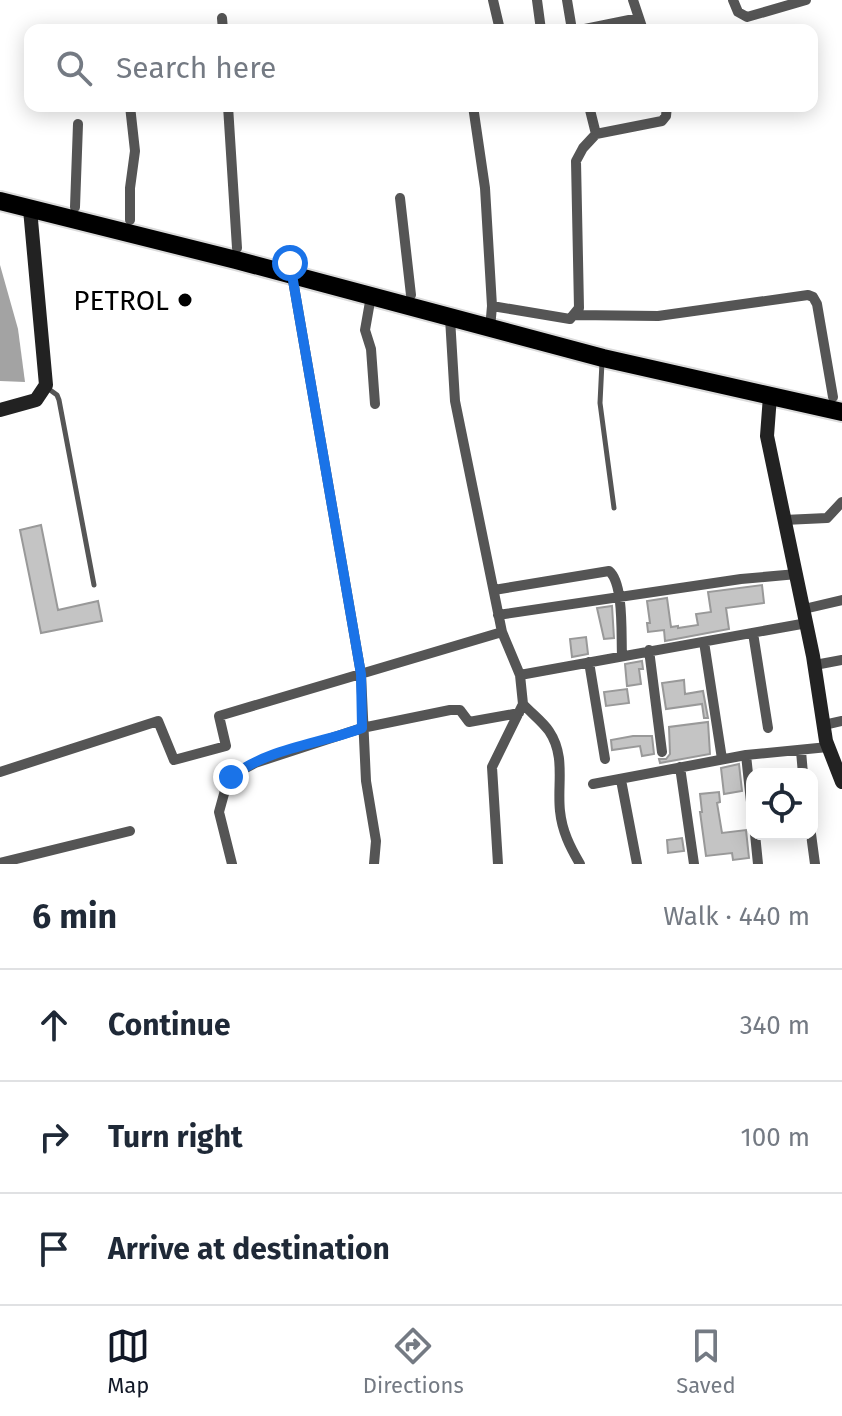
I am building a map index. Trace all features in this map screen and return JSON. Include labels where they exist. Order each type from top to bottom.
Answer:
[{"type":"highway","points":[[0,189],[237,248],[371,296],[450,318],[491,317],[603,358],[839,403]]},
{"type":"highway","points":[[0,201],[411,295],[750,386],[770,396],[839,403]]},
{"type":"street","points":[[493,0],[499,24]]},
{"type":"street","points":[[537,0],[540,24]]},
{"type":"street","points":[[567,0],[571,24]]},
{"type":"street","points":[[633,0],[641,24]]},
{"type":"street","points":[[733,0],[738,12],[747,17],[806,0]]},
{"type":"street","points":[[222,18],[222,24]]},
{"type":"street","points":[[610,24],[639,18]]},
{"type":"street","points":[[130,220],[135,151],[131,112]]},
{"type":"street","points":[[228,112],[237,248]]},
{"type":"street","points":[[474,112],[485,188],[491,317],[570,319],[579,308],[576,161],[596,134],[662,121],[666,112]]},
{"type":"street","points":[[590,112],[596,134]]},
{"type":"street","points":[[75,207],[78,124]]},
{"type":"street","points":[[400,198],[411,295]]},
{"type":"street","points":[[0,410],[36,400],[45,387],[46,369],[30,209]]},
{"type":"street","points":[[291,269],[361,674],[362,728],[376,841],[374,864]]},
{"type":"street","points":[[575,315],[658,316],[808,295],[817,304],[839,403]]},
{"type":"street","points":[[371,296],[365,325],[371,349],[375,404]]},
{"type":"street","points":[[450,318],[455,401],[502,632],[520,675],[521,708],[492,767],[498,864]]},
{"type":"street","points":[[770,396],[767,436],[815,665],[828,747],[842,782]]},
{"type":"street","points":[[784,520],[827,518],[842,502]]},
{"type":"street","points":[[494,590],[609,571],[614,576],[619,598],[622,655]]},
{"type":"street","points":[[498,615],[741,579],[797,574]]},
{"type":"street","points":[[520,675],[753,633],[842,600]]},
{"type":"street","points":[[0,772],[158,721],[174,760],[226,746],[219,716],[502,632]]},
{"type":"street","points":[[753,633],[768,728]]},
{"type":"street","points":[[704,642],[722,759]]},
{"type":"street","points":[[649,650],[662,752]]},
{"type":"street","points":[[815,665],[842,660]]},
{"type":"street","points":[[589,662],[605,759]]},
{"type":"street","points":[[232,864],[219,812],[231,777],[274,755],[362,728],[455,709],[469,722],[521,708]]},
{"type":"street","points":[[521,708],[550,732],[555,745],[560,761],[560,811],[564,832],[580,864]]},
{"type":"street","points":[[824,725],[842,721]]},
{"type":"street","points":[[593,784],[746,755],[828,747]]},
{"type":"street","points":[[801,751],[802,768]]},
{"type":"street","points":[[746,755],[747,768]]},
{"type":"street","points":[[680,767],[694,864]]},
{"type":"street","points":[[621,780],[637,864]]},
{"type":"street","points":[[0,863],[130,831]]},
{"type":"street","points":[[756,840],[758,864]]},
{"type":"street","points":[[812,840],[815,864]]},
{"type":"lane","points":[[603,358],[600,403],[614,508]]},
{"type":"lane","points":[[45,387],[53,391],[59,400],[94,585]]},
{"type":"shaded area","points":[[0,265],[18,329],[25,382],[0,381]]},
{"type":"building","points":[[41,525],[58,610],[98,601],[102,621],[41,633],[20,530]]},
{"type":"building","points":[[762,585],[764,603],[726,608],[729,629],[665,641],[664,630],[648,632],[647,601],[667,598],[671,627],[678,628],[698,625],[696,614],[711,612],[708,592]]},
{"type":"building","points":[[612,606],[614,638],[604,639],[597,608]]},
{"type":"building","points":[[586,637],[588,654],[572,657],[570,639]]},
{"type":"building","points":[[642,661],[643,669],[639,669],[641,684],[627,686],[625,664]]},
{"type":"building","points":[[684,680],[685,694],[703,691],[708,718],[704,718],[702,704],[666,709],[662,683]]},
{"type":"building","points":[[627,689],[629,703],[606,706],[604,692]]},
{"type":"building","points":[[708,722],[710,754],[660,763],[659,759],[666,759],[670,754],[669,727]]},
{"type":"building","points":[[652,736],[654,754],[642,756],[640,746],[612,750],[611,740]]},
{"type":"building","points":[[739,764],[742,791],[724,794],[721,768]]},
{"type":"building","points":[[719,792],[720,802],[717,803],[722,833],[746,830],[749,858],[733,860],[732,853],[706,856],[700,794]]},
{"type":"building","points":[[682,838],[684,851],[668,853],[667,840]]},
{"type":"place","name":"PETROL","points":[[185,300]]},
{"type":"route","points":[[231,777],[274,755],[362,728],[361,674],[290,263]]}]
